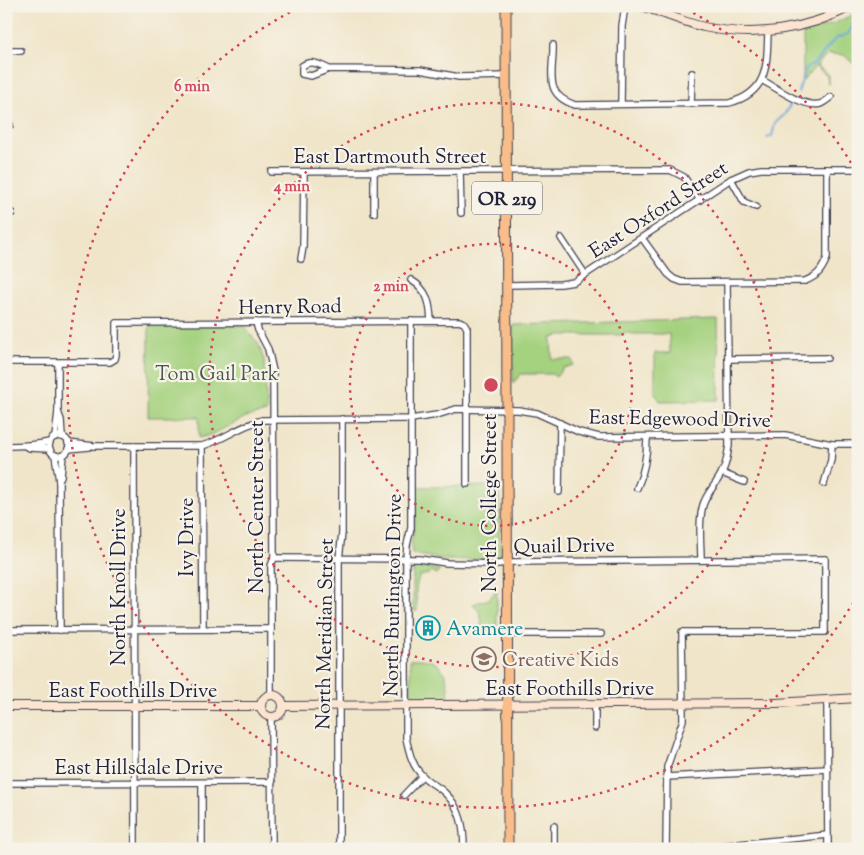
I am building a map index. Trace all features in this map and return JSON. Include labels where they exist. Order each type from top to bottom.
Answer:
[{"type":"main road","name":"North College Street","points":[[506,6],[508,849]]},
{"type":"street","points":[[621,104],[624,6]]},
{"type":"street","points":[[642,6],[703,27],[744,32],[768,31],[806,24],[830,17],[852,6]]},
{"type":"street","points":[[826,6],[830,17]]},
{"type":"street","points":[[552,45],[551,78],[553,88],[558,96],[566,102],[575,105],[729,103],[738,101],[754,92],[762,80],[767,66],[768,31]]},
{"type":"street","points":[[6,51],[21,51]]},
{"type":"street","points":[[329,69],[420,70],[453,76],[507,76]]},
{"type":"street","points":[[691,104],[692,72]]},
{"type":"street","points":[[762,80],[799,100],[811,104],[821,104],[830,97]]},
{"type":"street","name":"East Oxford Street","points":[[508,285],[574,282],[731,179],[750,171],[761,169],[858,169]]},
{"type":"street","points":[[642,238],[663,268],[674,279],[690,282],[726,282],[805,281],[814,278],[827,258],[827,169]]},
{"type":"street","name":"East Dartmouth Street","points":[[272,172],[374,173],[670,170],[684,177],[700,200]]},
{"type":"street","points":[[300,259],[303,247],[304,172]]},
{"type":"street","points":[[460,172],[461,213]]},
{"type":"street","points":[[374,173],[374,213]]},
{"type":"street","points":[[731,179],[744,202],[756,206]]},
{"type":"street","points":[[561,238],[585,274]]},
{"type":"street","points":[[412,280],[427,295],[431,321]]},
{"type":"street","points":[[701,559],[701,517],[703,505],[722,473],[727,456],[728,359],[726,282]]},
{"type":"street","name":"North Burlington Drive","points":[[411,321],[411,528],[406,559],[406,706],[408,748],[422,776],[445,793],[453,802],[462,822],[464,849]]},
{"type":"street","name":"Henry Road","points":[[58,362],[110,362],[115,359],[116,323],[459,321],[464,323],[467,328],[467,409]]},
{"type":"street","name":"North Center Street","points":[[256,322],[268,349],[273,371],[274,558],[271,566],[271,695]]},
{"type":"street","points":[[728,359],[826,358]]},
{"type":"street","points":[[6,362],[58,362],[58,412],[61,420],[59,437],[50,446]]},
{"type":"street","name":"East Edgewood Drive","points":[[68,446],[202,446],[218,442],[251,422],[273,419],[411,419],[437,415],[456,409],[537,413],[589,436],[785,435],[832,444],[858,444]]},
{"type":"street","points":[[467,409],[467,484]]},
{"type":"street","name":"North Meridian Street","points":[[339,849],[338,559],[342,526],[342,419]]},
{"type":"street","points":[[559,492],[560,423]]},
{"type":"street","points":[[59,437],[68,446],[63,455],[59,481]]},
{"type":"street","points":[[636,488],[645,469],[647,437]]},
{"type":"street","points":[[6,446],[25,446],[29,444],[50,446]]},
{"type":"street","points":[[824,484],[831,460],[832,444]]},
{"type":"street","points":[[50,446],[55,455],[59,481],[60,630]]},
{"type":"street","name":"North Knoll Drive","points":[[134,446],[134,849]]},
{"type":"street","name":"Ivy Drive","points":[[202,446],[203,629]]},
{"type":"street","points":[[55,455],[63,455]]},
{"type":"street","points":[[722,473],[744,482]]},
{"type":"street","name":"Quail Drive","points":[[274,558],[406,559],[447,563],[825,558],[825,632],[682,632],[683,704]]},
{"type":"street","points":[[6,630],[271,629]]},
{"type":"street","points":[[507,634],[601,634]]},
{"type":"street","points":[[271,695],[280,699],[283,706],[278,715],[271,717],[265,715],[260,706],[262,700],[271,695]]},
{"type":"street","name":"East Foothills Drive","points":[[283,706],[776,703],[858,698]]},
{"type":"street","points":[[828,700],[828,849]]},
{"type":"street","points":[[595,704],[595,728]]},
{"type":"street","points":[[666,849],[666,777],[669,760],[682,725],[683,704]]},
{"type":"street","name":"East Foothills Drive","points":[[6,706],[260,706]]},
{"type":"street","points":[[271,717],[272,849]]},
{"type":"street","points":[[666,777],[828,769]]},
{"type":"street","points":[[404,795],[422,776]]},
{"type":"street","name":"East Hillsdale Drive","points":[[6,784],[272,782]]},
{"type":"street","points":[[202,783],[202,849]]},
{"type":"street","points":[[554,826],[554,849]]},
{"type":"street","points":[[690,849],[828,835]]},
{"type":"green space","points":[[858,12],[858,68],[844,55],[827,54],[817,65],[828,75],[828,85],[827,76],[816,66],[803,80],[803,33],[833,24]]},
{"type":"green space","points":[[718,319],[719,400],[660,401],[655,393],[655,353],[670,353],[669,334],[557,335],[557,337],[551,338],[552,359],[572,359],[573,365],[563,368],[556,377],[552,374],[521,374],[513,383],[513,325]]},
{"type":"green space","name":"Tom Gail Park","points":[[245,325],[248,332],[258,343],[264,360],[267,412],[246,417],[213,434],[199,438],[199,417],[148,417],[149,326]]},
{"type":"green space","points":[[499,486],[500,557],[498,559],[448,560],[412,554],[411,547],[415,522],[415,487]]},
{"type":"green space","points":[[415,567],[428,567],[440,570],[436,574],[432,571],[429,574],[420,576],[416,588],[417,611],[413,611],[413,569]]},
{"type":"green space","points":[[497,589],[497,633],[478,633],[481,618],[473,604],[489,599]]},
{"type":"green space","points":[[410,659],[430,661],[441,668],[447,682],[449,701],[414,701],[411,699]]},
{"type":"waterway","points":[[798,92],[806,68],[813,65],[835,39],[848,34],[857,18]]},
{"type":"waterway","points":[[767,138],[772,136],[775,123],[785,114],[790,105]]},
{"type":"place","name":"Avamere","points":[[428,628]]},
{"type":"place","name":"Creative Kids","points":[[484,659]]}]
